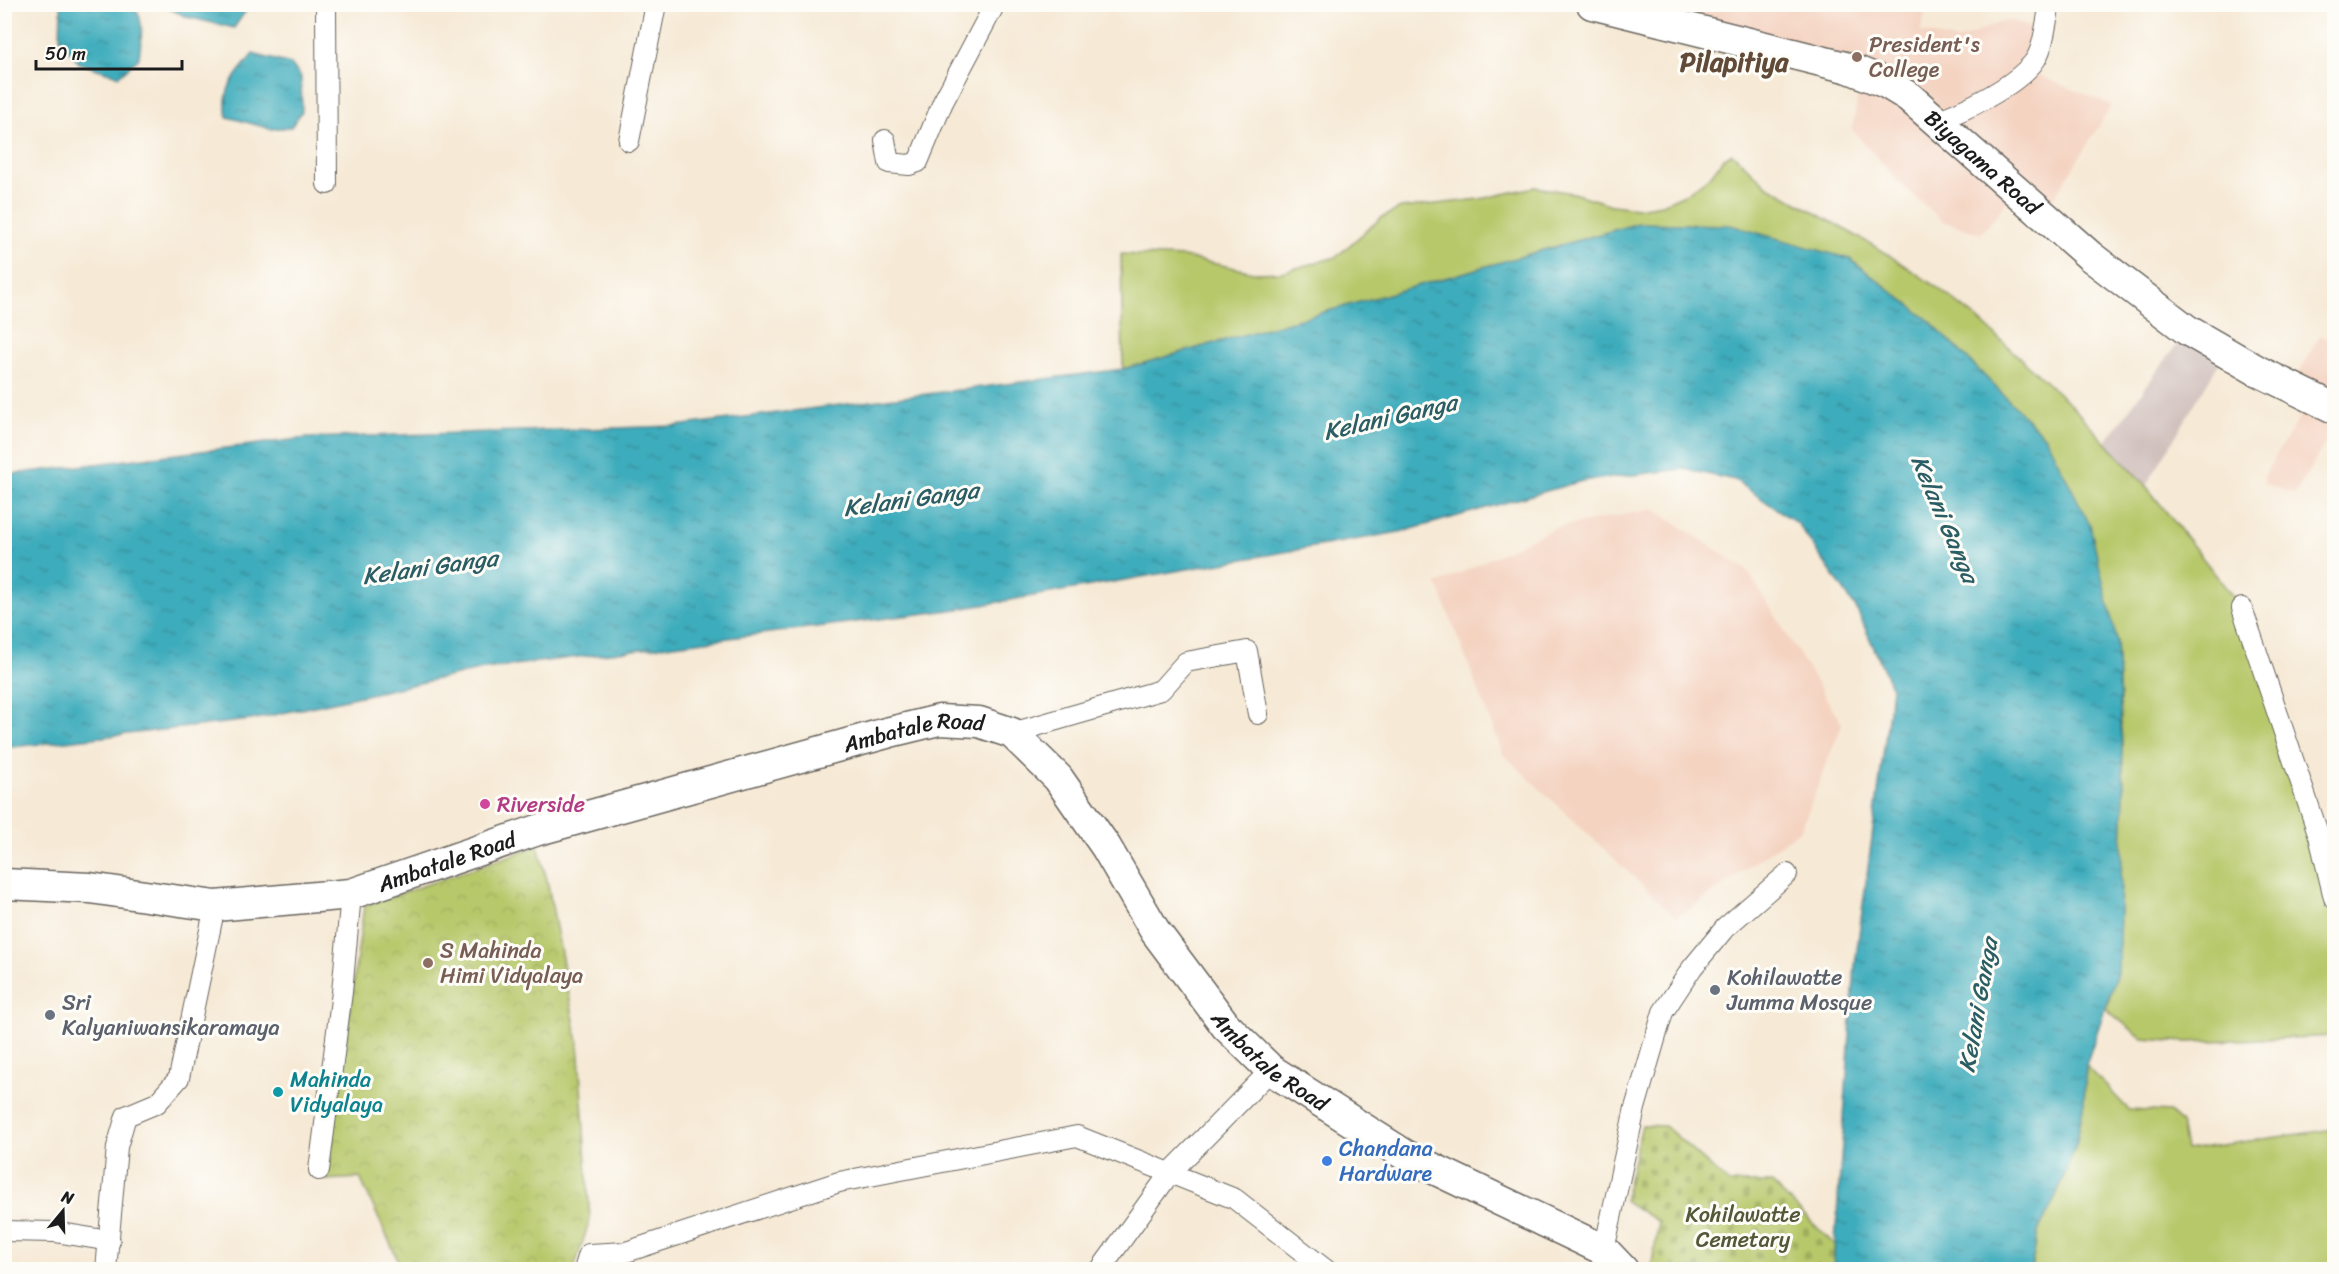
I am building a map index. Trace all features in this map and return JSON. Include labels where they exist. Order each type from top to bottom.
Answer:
[{"type":"main road","name":"Biyagama Road","points":[[1592,4],[1849,68],[1900,92],[2090,256],[2187,330],[2258,371],[2334,408]]},
{"type":"main road","name":"Ambatale Road","points":[[4,884],[90,888],[215,906],[351,894],[538,830],[890,732],[939,720],[979,722],[1012,733],[1058,778],[1106,847],[1155,931],[1226,1026],[1271,1070],[1405,1155],[1613,1260]]},
{"type":"street","points":[[326,4],[327,184]]},
{"type":"street","points":[[630,141],[656,4]]},
{"type":"street","points":[[885,140],[889,163],[909,165],[918,162],[943,102],[995,4]]},
{"type":"street","points":[[1936,121],[1964,111],[2034,63],[2050,4]]},
{"type":"street","points":[[2242,608],[2319,836],[2334,898]]},
{"type":"street","points":[[1012,733],[1161,690],[1186,662],[1247,651],[1258,714]]},
{"type":"street","points":[[1613,1260],[1635,1108],[1663,1012],[1692,968],[1725,927],[1786,874]]},
{"type":"street","points":[[318,1170],[342,992],[351,894]]},
{"type":"street","points":[[105,1269],[110,1241],[117,1147],[126,1116],[157,1103],[179,1078],[215,906]]},
{"type":"street","points":[[1100,1269],[1170,1173],[1271,1070]]},
{"type":"street","points":[[584,1269],[589,1254],[626,1252],[839,1182],[1077,1136],[1235,1199],[1326,1269]]},
{"type":"street","points":[[4,1231],[55,1232],[110,1241]]},
{"type":"shaded area","points":[[1657,5],[1928,5],[1920,32],[1958,40],[2001,22],[2012,21],[2034,28],[2041,40],[2034,63],[2042,77],[2112,105],[2049,206],[2015,192],[1981,234],[1942,221],[1898,181],[1852,130],[1862,74],[1650,20]]},
{"type":"shaded area","points":[[2187,330],[2225,353],[2146,486],[2105,443]]},
{"type":"shaded area","points":[[2320,335],[2334,342],[2334,382],[2323,403],[2334,408],[2334,428],[2295,494],[2265,484],[2264,475],[2311,398],[2291,387]]},
{"type":"shaded area","points":[[1654,509],[1747,570],[1842,724],[1801,829],[1677,918],[1503,754],[1437,584],[1554,528]]},
{"type":"green space","points":[[1732,153],[1765,184],[1881,250],[1938,288],[1979,320],[2070,404],[2146,486],[2242,608],[2334,898],[2334,1036],[2187,1042],[2143,1039],[2106,1009],[2118,970],[2124,790],[2117,642],[2046,438],[1931,322],[1850,259],[1639,223],[1123,369],[1121,254],[1184,257],[1258,273],[1282,272],[1336,257],[1381,218],[1401,208],[1480,199],[1535,187],[1573,193],[1612,205],[1637,208],[1662,204],[1687,193],[1711,175],[1723,159]]},
{"type":"green space","points":[[538,846],[547,880],[578,1042],[590,1219],[574,1269],[402,1269],[360,1178],[327,1180],[364,906]]},
{"type":"green space","points":[[2086,1065],[2129,1110],[2170,1112],[2181,1123],[2186,1150],[2334,1129],[2334,1269],[2031,1270],[2038,1232],[2054,1201],[2076,1145],[2084,1102]]},
{"type":"green space","name":"Kohilawatte Cemetary","points":[[1642,1125],[1665,1126],[1729,1183],[1772,1183],[1834,1244],[1835,1269],[1651,1269],[1659,1222],[1624,1201]]},
{"type":"water","points":[[250,4],[234,28],[187,17],[162,5]]},
{"type":"water","points":[[61,5],[130,5],[139,15],[141,22],[139,58],[119,76],[79,63],[60,39]]},
{"type":"water","points":[[253,54],[291,64],[301,77],[302,111],[291,127],[271,129],[227,117],[226,98],[231,82]]},
{"type":"water","name":"Kelani Ganga","points":[[1639,223],[1730,225],[1850,259],[1931,322],[2046,438],[2090,525],[2117,642],[2124,790],[2118,970],[2086,1065],[2084,1102],[2076,1145],[2054,1201],[2038,1232],[2031,1269],[1833,1269],[1855,964],[1892,688],[1856,608],[1798,524],[1735,480],[1684,469],[1582,481],[1405,531],[959,609],[484,669],[251,720],[5,748],[5,475],[307,438],[675,426],[1123,369]]},
{"type":"place","name":"President's College","points":[[1857,57]]},
{"type":"place","name":"Riverside","points":[[485,804]]},
{"type":"place","name":"S Mahinda Himi Vidyalaya","points":[[428,963]]},
{"type":"place","name":"Kohilawatte Jumma Mosque","points":[[1715,990]]},
{"type":"place","name":"Sri Kalyaniwansikaramaya","points":[[50,1015]]},
{"type":"place","name":"Mahinda Vidyalaya","points":[[278,1092]]},
{"type":"place","name":"Chandana Hardware","points":[[1327,1161]]},
{"type":"district","name":"Pilapitiya","points":[[1734,62]]}]
